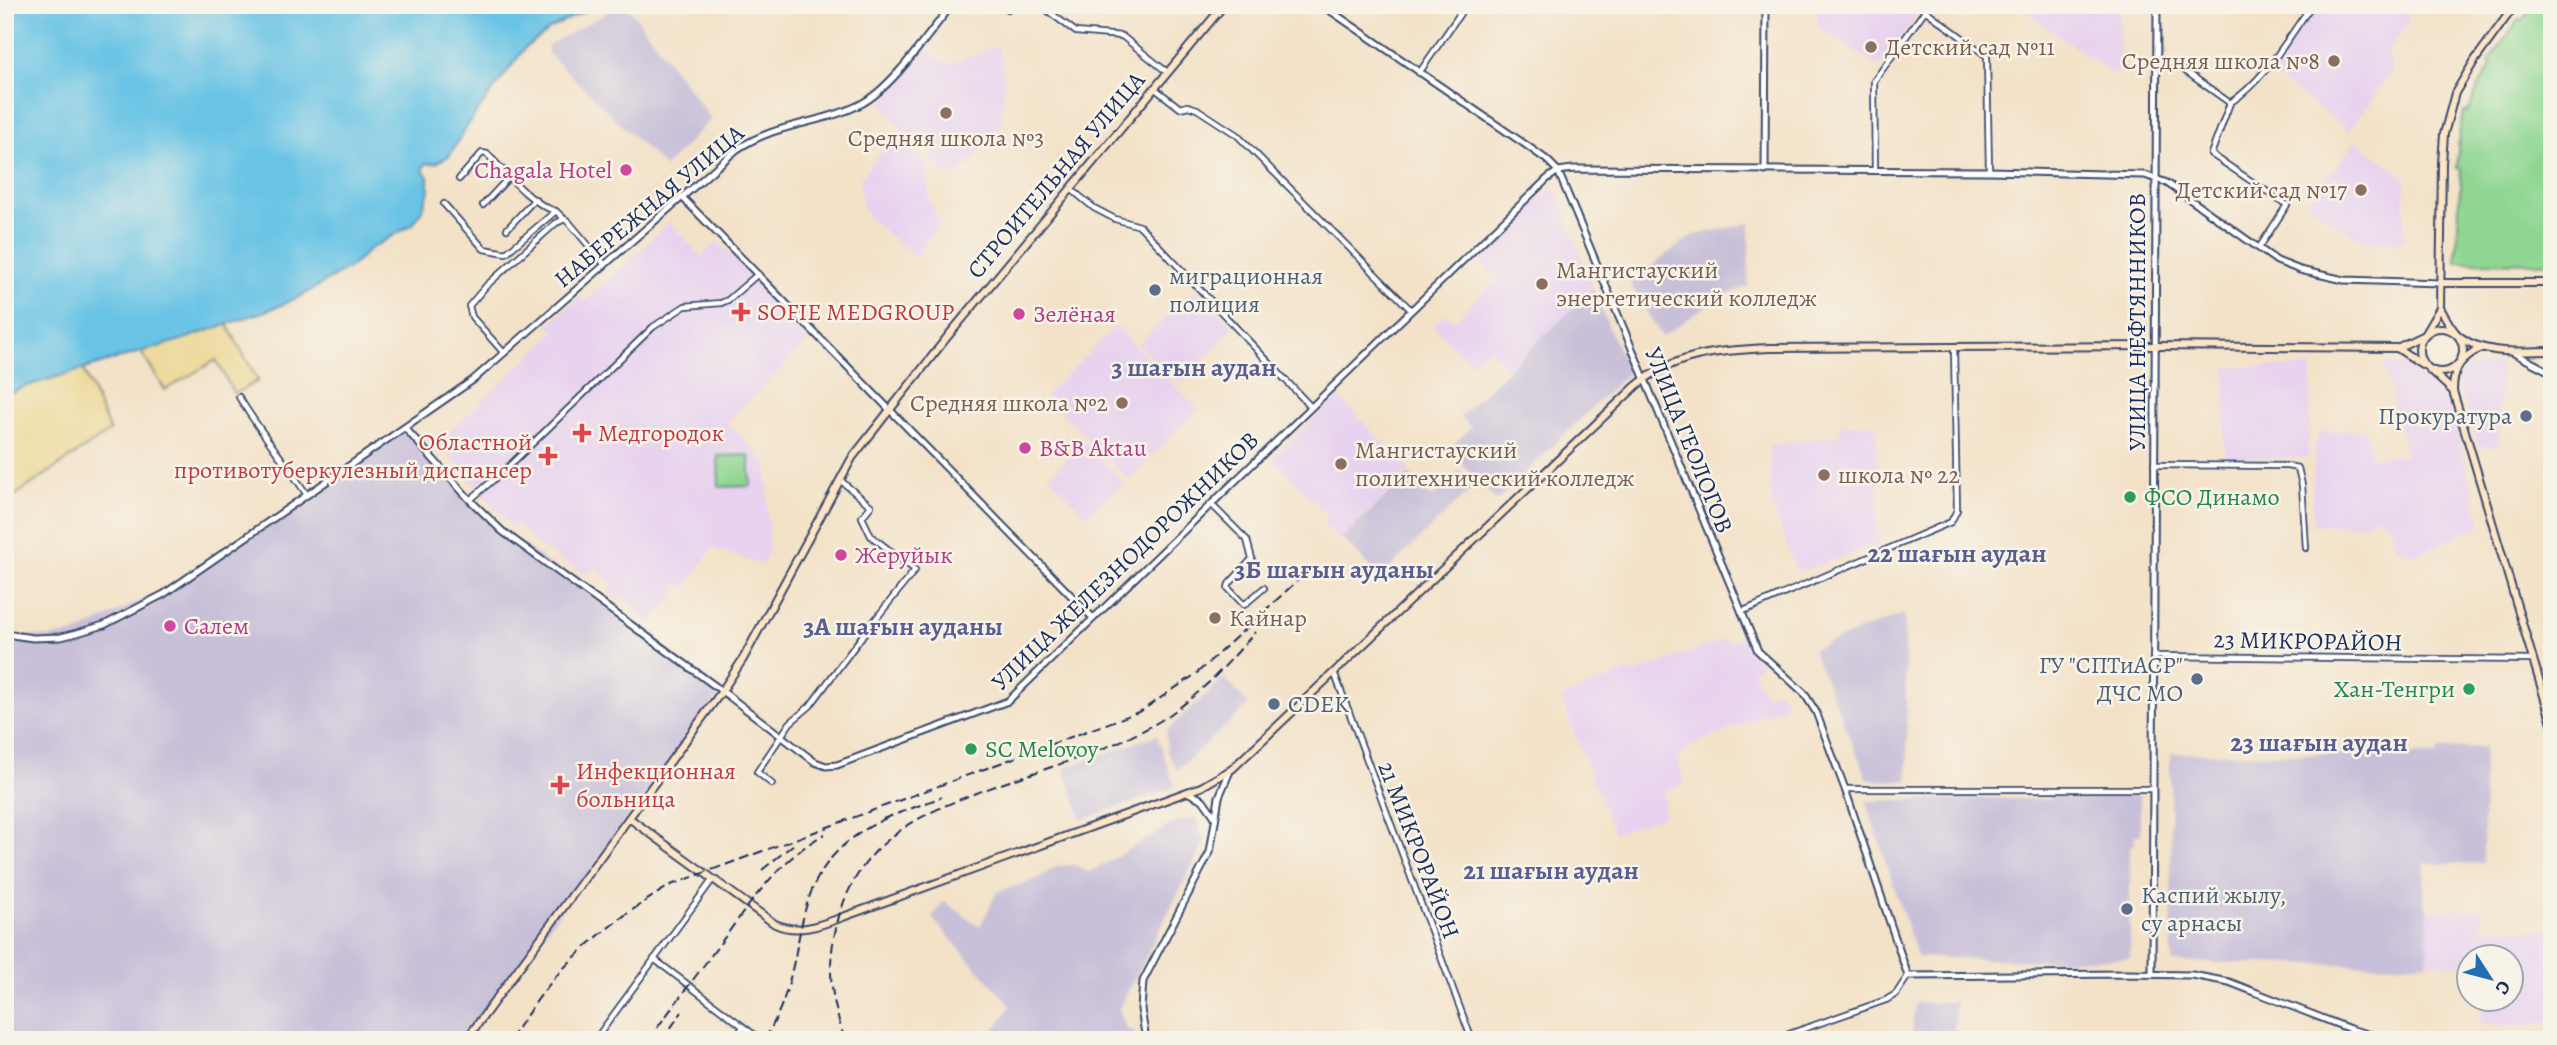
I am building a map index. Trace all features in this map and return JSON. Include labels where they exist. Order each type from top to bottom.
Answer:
[{"type":"main road","name":"СТРОИТЕЛЬНАЯ УЛИЦА","points":[[466,1040],[722,691],[743,659],[852,458],[889,409],[1224,5]]},
{"type":"main road","points":[[2482,348],[2468,353],[2446,372],[2428,368],[2420,356],[2420,342],[2440,307],[2442,163],[2449,110],[2464,77],[2515,5]]},
{"type":"main road","points":[[2440,283],[2552,283]]},
{"type":"main road","points":[[2440,307],[2463,347],[2453,391],[2552,723]]},
{"type":"main road","points":[[629,818],[775,924],[786,929],[800,930],[854,913],[1211,782],[1232,769],[1645,378],[1687,358],[1715,351],[2155,346],[2397,348],[2437,328],[2452,330],[2482,348],[2552,351]]},
{"type":"main road","points":[[2397,348],[2428,368],[2453,391]]},
{"type":"street","name":"НАБЕРЕЖНАЯ УЛИЦА","points":[[5,634],[33,638],[61,637],[104,625],[164,594],[473,380],[736,150],[752,139],[787,126],[846,110],[869,99],[887,83],[952,5]]},
{"type":"street","points":[[1003,5],[1008,9],[1012,5]]},
{"type":"street","points":[[1040,5],[1076,32],[1122,36],[1167,72]]},
{"type":"street","name":"УЛИЦА ГЕОЛОГОВ","points":[[1322,5],[1548,160],[1558,171],[1758,651],[1810,701],[1845,789],[1908,976]]},
{"type":"street","points":[[1419,73],[1466,5]]},
{"type":"street","points":[[1765,171],[1766,5]]},
{"type":"street","points":[[1918,5],[1987,56],[1989,171]]},
{"type":"street","points":[[1875,171],[1874,81],[1929,5]]},
{"type":"street","name":"УЛИЦА НЕФТЯННИКОВ","points":[[2152,974],[2157,5]]},
{"type":"street","points":[[2259,248],[2287,205],[2211,154],[2231,103],[2263,73],[2312,5]]},
{"type":"street","points":[[2157,62],[2174,63],[2231,103]]},
{"type":"street","points":[[1153,88],[1180,108],[1188,106],[1197,109],[1237,135],[1411,310]]},
{"type":"street","points":[[459,179],[482,153],[487,154],[534,199],[565,219],[605,265]]},
{"type":"street","points":[[1558,171],[1989,171],[2155,176],[2277,261],[2300,271],[2344,280],[2440,283]]},
{"type":"street","name":"УЛИЦА ЖЕЛЕЗНОДОРОЖНИКОВ","points":[[405,428],[470,500],[502,531],[534,556],[722,691],[815,762],[826,766],[837,765],[1008,701],[1210,503],[1558,171]]},
{"type":"street","points":[[482,205],[510,176]]},
{"type":"street","points":[[1070,189],[1094,208],[1115,219],[1140,226],[1311,407]]},
{"type":"street","points":[[682,197],[1093,618]]},
{"type":"street","points":[[507,229],[534,199]]},
{"type":"street","points":[[444,204],[484,249],[506,253],[555,211]]},
{"type":"street","points":[[504,353],[472,317],[469,306],[486,286],[556,223],[565,219]]},
{"type":"street","points":[[470,500],[662,320],[685,306],[728,300],[758,274]]},
{"type":"street","points":[[1740,613],[1951,522],[1956,510],[1954,347]]},
{"type":"street","points":[[2510,351],[2552,373]]},
{"type":"street","points":[[239,397],[258,429],[307,495]]},
{"type":"street","points":[[2154,465],[2298,468],[2302,485],[2306,548]]},
{"type":"street","points":[[772,784],[757,772],[796,717],[810,706],[915,570],[871,536],[862,517],[871,506],[840,480]]},
{"type":"street","points":[[1210,503],[1247,540],[1251,559],[1228,588],[1244,605],[1264,588]]},
{"type":"street","name":"23 МИКРОРАЙОН","points":[[2153,656],[2462,660],[2533,658]]},
{"type":"street","name":"21 МИКРОРАЙОН","points":[[1334,671],[1472,1040]]},
{"type":"street","points":[[1146,1040],[1141,1009],[1143,981],[1204,864],[1213,840],[1222,788],[1232,769]]},
{"type":"street","points":[[1845,789],[2153,789]]},
{"type":"street","points":[[1187,792],[1203,800],[1216,818]]},
{"type":"street","points":[[595,1040],[712,879]]},
{"type":"street","points":[[654,959],[761,1040]]},
{"type":"street","points":[[1772,1040],[1886,1000],[1896,995],[1908,976],[2152,974],[2192,975],[2229,982],[2350,1029],[2389,1040]]},
{"type":"street","points":[[734,1040],[743,1027]]},
{"type":"shaded area","points":[[622,5],[627,5],[711,119],[665,167],[548,53],[548,45]]},
{"type":"shaded area","name":"Детский сад №11","points":[[1816,5],[1906,5],[1918,14],[1879,67],[1818,27]]},
{"type":"shaded area","points":[[2036,5],[2120,5],[2119,70],[2114,75],[2029,14]]},
{"type":"shaded area","name":"Средняя школа №8","points":[[2317,5],[2407,5],[2408,23],[2388,52],[2392,71],[2349,130],[2270,73]]},
{"type":"shaded area","name":"Средняя школа №3","points":[[998,46],[1005,77],[1001,125],[962,172],[949,175],[932,162],[935,158],[902,130],[881,102],[926,49],[947,64]]},
{"type":"shaded area","points":[[894,136],[925,161],[929,199],[940,222],[916,258],[870,219],[862,205],[860,179]]},
{"type":"shaded area","name":"Детский сад №17","points":[[2356,141],[2405,177],[2404,242],[2361,241],[2307,203]]},
{"type":"shaded area","name":"Мангистауский энергетический колледж","points":[[1549,190],[1557,190],[1593,289],[1509,369],[1489,348],[1471,363],[1433,326],[1446,314],[1455,320],[1497,279],[1478,258]]},
{"type":"shaded area","name":"Медгородок","points":[[669,222],[702,256],[717,241],[812,338],[727,422],[767,463],[769,549],[763,565],[712,548],[686,588],[678,585],[675,594],[649,625],[623,598],[617,600],[609,592],[612,584],[596,569],[586,575],[543,549],[517,524],[512,528],[438,443],[555,332],[548,324],[579,298],[585,302]]},
{"type":"shaded area","points":[[1750,223],[1748,286],[1717,298],[1662,337],[1630,284],[1695,235]]},
{"type":"shaded area","points":[[1593,289],[1628,373],[1496,501],[1449,449],[1471,427],[1460,416]]},
{"type":"shaded area","points":[[1195,290],[1234,328],[1179,383],[1138,344]]},
{"type":"shaded area","name":"Средняя школа №2","points":[[1116,326],[1198,409],[1128,479],[1045,396]]},
{"type":"shaded area","points":[[2383,361],[2395,365],[2413,365],[2444,392],[2451,406],[2478,510],[2480,526],[2410,557],[2408,547],[2397,551],[2387,519],[2381,522],[2378,516],[2363,524],[2313,525],[2312,491],[2316,443],[2321,431],[2366,430],[2371,457],[2406,456]]},
{"type":"shaded area","points":[[2500,364],[2499,447],[2479,447],[2459,388],[2460,376],[2466,367]]},
{"type":"shaded area","points":[[2226,367],[2312,367],[2308,458],[2224,458]]},
{"type":"shaded area","name":"Мангистауский политехнический колледж","points":[[1338,396],[1410,470],[1339,540],[1323,523],[1327,514],[1272,458]]},
{"type":"shaded area","name":"школа № 22","points":[[1840,424],[1877,424],[1879,545],[1797,572],[1772,504],[1769,445],[1840,435]]},
{"type":"shaded area","points":[[405,428],[486,517],[722,691],[466,1040],[5,1040],[5,634],[50,637],[77,633],[200,570]]},
{"type":"shaded area","points":[[1085,442],[1124,483],[1087,516],[1049,476]]},
{"type":"shaded area","points":[[1460,471],[1474,486],[1380,577],[1342,538],[1409,474],[1432,498]]},
{"type":"shaded area","points":[[1904,614],[1908,781],[1868,780],[1812,649]]},
{"type":"shaded area","points":[[1746,634],[1760,666],[1753,670],[1764,695],[1779,690],[1787,705],[1688,747],[1678,761],[1685,785],[1662,790],[1665,816],[1614,833],[1561,698],[1630,670],[1634,674],[1726,638],[1729,643]]},
{"type":"shaded area","points":[[1224,678],[1249,705],[1177,770],[1167,752],[1166,731]]},
{"type":"shaded area","points":[[1157,735],[1175,787],[1082,820],[1064,768]]},
{"type":"shaded area","points":[[2484,747],[2483,863],[2425,864],[2427,962],[2395,965],[2172,962],[2170,753],[2437,755],[2438,749]]},
{"type":"shaded area","points":[[2049,796],[2140,796],[2140,835],[2134,836],[2135,844],[2130,846],[2130,958],[2046,961],[1917,957],[1866,801],[1989,798],[2049,800]]},
{"type":"shaded area","points":[[1197,817],[1205,841],[1119,1009],[1127,1030],[1134,1030],[1136,1040],[987,1040],[1011,1006],[932,918],[944,901],[980,927],[997,892],[1037,879],[1058,866],[1074,865],[1090,872],[1176,822]]},
{"type":"shaded area","points":[[2482,909],[2482,928],[2552,930],[2552,1023],[2531,1023],[2531,1026],[2481,1024],[2481,1014],[2526,1014],[2526,944],[2456,944],[2456,964],[2427,962],[2428,910]]},
{"type":"shaded area","points":[[1955,1002],[1954,1040],[1910,1040],[1915,1003]]},
{"type":"green space","points":[[2533,5],[2552,5],[2552,263],[2456,262],[2461,169],[2457,168],[2459,133],[2464,111],[2468,112],[2479,85],[2492,65],[2488,62],[2519,19],[2523,21]]},
{"type":"green space","points":[[749,455],[751,486],[719,487],[718,456]]},
{"type":"sand","points":[[227,324],[258,381],[234,394],[216,360],[165,390],[141,352]]},
{"type":"sand","points":[[83,369],[110,431],[5,502],[5,396],[23,387]]},
{"type":"water","points":[[5,5],[596,5],[550,29],[525,48],[471,120],[449,156],[436,163],[425,164],[423,170],[428,177],[429,191],[422,211],[413,224],[370,249],[352,266],[277,307],[181,340],[23,387],[5,396]]},
{"type":"railway","points":[[509,1040],[547,987],[586,946],[613,924],[671,885],[1141,711],[1196,674],[1309,570]]},
{"type":"railway","points":[[845,1040],[831,980],[834,937],[849,891],[863,867],[880,847],[900,831],[947,805],[1106,747],[1157,723],[1203,688],[1255,632]]},
{"type":"railway","points":[[883,819],[942,797]]},
{"type":"railway","points":[[764,1040],[781,1007],[813,887],[829,861],[854,837],[891,816]]},
{"type":"railway","points":[[648,1040],[766,884],[794,856],[825,834]]},
{"type":"railway","points":[[762,870],[794,844]]},
{"type":"railway","points":[[662,1040],[682,1012]]},
{"type":"place","name":"Детский сад №11","points":[[1871,47]]},
{"type":"place","name":"Средняя школа №8","points":[[2334,61]]},
{"type":"place","name":"Средняя школа №3","points":[[946,113]]},
{"type":"place","name":"Chagala Hotel","points":[[626,170]]},
{"type":"place","name":"Детский сад №17","points":[[2361,190]]},
{"type":"place","name":"Мангистауский энергетический колледж","points":[[1542,284]]},
{"type":"place","name":"миграционная полиция","points":[[1155,290]]},
{"type":"place","name":"SOFIE MEDGROUP","points":[[741,312]]},
{"type":"place","name":"Зелёная","points":[[1019,314]]},
{"type":"place","name":"Средняя школа №2","points":[[1122,403]]},
{"type":"place","name":"Прокуратура","points":[[2526,416]]},
{"type":"place","name":"Медгородок","points":[[582,433]]},
{"type":"place","name":"B&B Aktau","points":[[1025,448]]},
{"type":"place","name":"Областной противотуберкулезный диспансер","points":[[548,456]]},
{"type":"place","name":"Мангистауский политехнический колледж","points":[[1341,464]]},
{"type":"place","name":"школа № 22","points":[[1824,475]]},
{"type":"place","name":"ФСО Динамо","points":[[2130,497]]},
{"type":"place","name":"Жеруйык","points":[[841,555]]},
{"type":"place","name":"Кайнар","points":[[1215,618]]},
{"type":"place","name":"Салем","points":[[170,626]]},
{"type":"place","name":"ГУ \"СПТиАСР\" ДЧС МО","points":[[2197,679]]},
{"type":"place","name":"Хан-Тенгри","points":[[2469,689]]},
{"type":"place","name":"CDEK","points":[[1274,704]]},
{"type":"place","name":"SC Melovoy","points":[[971,749]]},
{"type":"place","name":"Инфекционная больница","points":[[560,785]]},
{"type":"place","name":"Каспий жылу, су арнасы","points":[[2127,909]]},
{"type":"district","name":"3 шағын аудан","points":[[1194,367]]},
{"type":"district","name":"22 шағын аудан","points":[[1957,553]]},
{"type":"district","name":"3Б шағын ауданы","points":[[1334,569]]},
{"type":"district","name":"3А шағын ауданы","points":[[903,626]]},
{"type":"district","name":"23 шағын аудан","points":[[2319,742]]},
{"type":"district","name":"21 шағын аудан","points":[[1551,870]]}]
